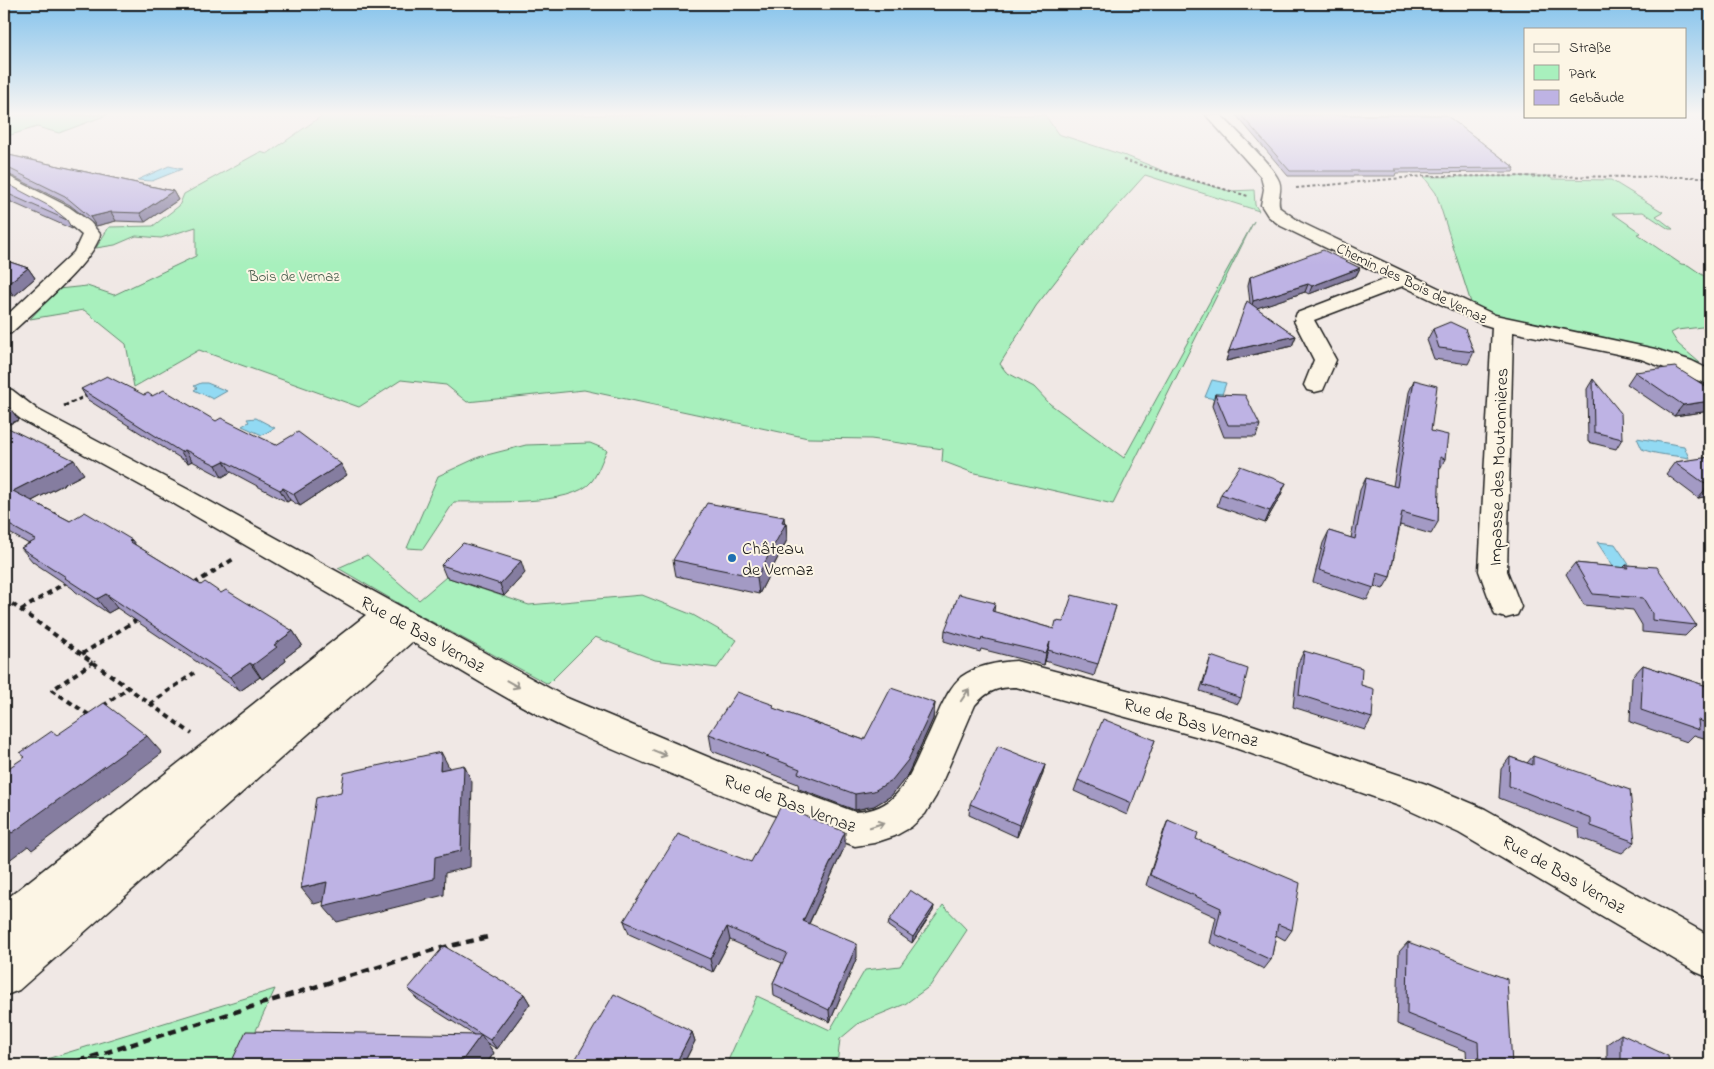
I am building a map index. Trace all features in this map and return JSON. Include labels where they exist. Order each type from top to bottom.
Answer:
[{"type":"street","name":"Chemin des Bois de Vernaz","points":[[1259,165],[1268,175],[1273,185],[1271,198],[1277,214],[1294,226],[1480,316],[1503,325],[1648,354],[1684,366],[1710,378]]},
{"type":"street","points":[[4,180],[74,216],[85,225],[91,234],[90,240],[81,255],[4,329]]},
{"type":"street","points":[[1315,385],[1325,360],[1304,321],[1304,317],[1404,279]]},
{"type":"street","name":"Impasse des Moutonnières","points":[[1503,325],[1493,571],[1506,607]]},
{"type":"street","name":"Rue de Bas Vernaz","points":[[4,395],[36,418],[125,465],[398,620],[582,721],[708,773],[855,829],[881,825],[910,807],[918,796],[962,698],[970,688],[986,678],[1000,674],[1016,674],[1223,729],[1413,795],[1506,840],[1710,958]]},
{"type":"street","points":[[4,926],[217,752],[398,620]]},
{"type":"street","points":[[4,975],[398,620]]},
{"type":"path","points":[[1142,165],[1271,198],[1312,186],[1408,178],[1459,176],[1710,177]]},
{"type":"path","points":[[1401,172],[1408,178]]},
{"type":"path","points":[[36,418],[94,392]]},
{"type":"path","points":[[188,588],[261,542]]},
{"type":"path","points":[[20,610],[65,583]]},
{"type":"path","points":[[4,598],[217,752]]},
{"type":"path","points":[[82,654],[139,618]]},
{"type":"path","points":[[89,716],[52,690],[93,662]]},
{"type":"path","points":[[150,704],[194,673]]},
{"type":"path","points":[[81,721],[128,688]]},
{"type":"path","points":[[66,1065],[433,950],[492,936]]},
{"type":"green space","name":"Bois de Vernaz","points":[[237,165],[1149,165],[1176,176],[1229,191],[1254,190],[1255,205],[1259,211],[1145,175],[1094,232],[1036,306],[1000,364],[1006,372],[1034,387],[1050,404],[1124,458],[1254,221],[1113,504],[971,472],[942,461],[943,449],[871,439],[808,438],[584,390],[467,402],[446,385],[401,380],[359,407],[199,350],[134,387],[126,344],[84,310],[30,319],[58,289],[87,286],[114,295],[196,256],[196,227],[161,238],[136,236],[115,245],[96,248],[109,227],[153,226],[179,206],[184,194]]},
{"type":"green space","points":[[1548,176],[1552,179],[1611,180],[1663,212],[1656,216],[1673,229],[1669,229],[1643,212],[1612,213],[1641,233],[1637,234],[1681,264],[1688,265],[1710,280],[1710,326],[1677,330],[1671,333],[1678,344],[1700,363],[1669,354],[1501,318],[1472,306],[1436,193],[1424,177]]},
{"type":"green space","points":[[590,443],[607,450],[594,478],[582,489],[548,499],[506,502],[454,502],[423,549],[407,548],[438,476],[479,457],[526,445]]},
{"type":"green space","points":[[367,555],[419,600],[446,577],[529,605],[642,595],[693,615],[737,640],[717,668],[655,660],[595,637],[548,684],[410,610],[338,568]]},
{"type":"green space","points":[[943,905],[967,930],[930,986],[905,1004],[859,1023],[840,1039],[837,1065],[726,1065],[757,996],[830,1030],[865,970],[900,966]]},
{"type":"green space","points":[[275,989],[240,1065],[27,1065]]},
{"type":"water","points":[[169,166],[182,169],[152,181],[137,180]]},
{"type":"water","points":[[1212,380],[1226,383],[1220,400],[1205,397]]},
{"type":"water","points":[[207,383],[227,391],[213,399],[194,390],[197,388],[194,386]]},
{"type":"water","points":[[256,418],[275,428],[262,435],[242,426],[249,422],[247,419]]},
{"type":"water","points":[[1637,438],[1684,446],[1689,458],[1647,451],[1642,449]]},
{"type":"water","points":[[1597,542],[1615,544],[1632,569],[1614,568]]},
{"type":"building","points":[[54,165],[173,191],[140,213],[111,212],[90,217],[65,196],[4,166]]},
{"type":"building","points":[[1285,165],[1511,165],[1515,168],[1394,169],[1397,171],[1290,171]]},
{"type":"building","points":[[4,182],[51,207],[67,220],[6,193],[4,194]]},
{"type":"building","points":[[1323,250],[1360,268],[1312,286],[1308,284],[1253,301],[1250,277]]},
{"type":"building","points":[[4,260],[28,268],[4,285]]},
{"type":"building","points":[[1247,301],[1296,336],[1229,351]]},
{"type":"building","points":[[1450,322],[1465,329],[1474,352],[1439,348],[1433,329]]},
{"type":"building","points":[[1675,367],[1710,389],[1710,401],[1683,405],[1635,372]]},
{"type":"building","points":[[107,376],[144,395],[148,393],[152,396],[164,390],[216,421],[221,418],[276,445],[298,432],[341,464],[294,494],[283,488],[280,490],[224,461],[216,465],[185,450],[181,452],[81,389]]},
{"type":"building","points":[[1593,379],[1621,413],[1622,439],[1594,432]]},
{"type":"building","points":[[1414,380],[1437,386],[1431,431],[1448,435],[1445,459],[1440,457],[1438,522],[1402,512],[1390,577],[1377,573],[1374,588],[1319,570],[1329,531],[1355,539],[1366,478],[1397,487]]},
{"type":"building","points":[[1215,394],[1245,395],[1260,425],[1228,425]]},
{"type":"building","points":[[4,426],[74,460],[13,491],[70,521],[85,512],[201,585],[205,582],[221,593],[226,590],[293,631],[274,645],[277,647],[253,665],[250,663],[230,677],[106,594],[97,599],[21,548],[36,540],[4,522]]},
{"type":"building","points":[[1710,457],[1710,486],[1675,462]]},
{"type":"building","points":[[1240,466],[1286,483],[1270,511],[1221,494]]},
{"type":"building","points":[[707,503],[784,517],[782,522],[786,523],[757,577],[673,560]]},
{"type":"building","points":[[463,543],[521,561],[500,584],[441,565]]},
{"type":"building","points":[[1575,563],[1628,568],[1626,565],[1657,567],[1696,625],[1652,620],[1652,613],[1643,598],[1593,594]]},
{"type":"building","points":[[959,594],[995,603],[992,611],[1054,629],[1056,621],[1063,622],[1072,595],[1116,606],[1098,664],[1048,650],[1050,642],[1046,653],[982,638],[981,641],[945,630]]},
{"type":"building","points":[[1304,651],[1362,668],[1361,685],[1374,689],[1372,718],[1299,695]]},
{"type":"building","points":[[1211,656],[1248,669],[1241,698],[1203,685]]},
{"type":"building","points":[[1643,665],[1710,687],[1710,724],[1698,720],[1699,730],[1641,710]]},
{"type":"building","points":[[891,688],[935,703],[908,760],[892,780],[874,791],[855,794],[798,773],[800,769],[709,734],[737,692],[774,705],[773,708],[864,740]]},
{"type":"building","points":[[104,703],[147,736],[12,833],[8,830],[4,833],[4,771],[25,757],[20,753],[52,731],[57,735]]},
{"type":"building","points":[[1103,719],[1155,740],[1132,803],[1078,780]]},
{"type":"building","points":[[998,746],[1045,765],[1019,825],[970,804]]},
{"type":"building","points":[[441,752],[440,770],[464,765],[461,851],[435,857],[434,879],[323,906],[327,882],[301,888],[316,798],[341,792],[344,773]]},
{"type":"building","points":[[1533,756],[1630,790],[1635,842],[1591,826],[1591,818],[1509,786],[1510,757],[1533,765]]},
{"type":"building","points":[[781,806],[845,832],[803,921],[857,944],[829,1010],[773,983],[787,953],[727,927],[710,959],[624,921],[678,834],[751,862]]},
{"type":"building","points":[[1168,820],[1198,833],[1196,839],[1300,883],[1292,930],[1278,924],[1271,960],[1215,934],[1221,908],[1150,875]]},
{"type":"building","points":[[910,890],[934,906],[913,937],[889,921]]},
{"type":"building","points":[[1408,942],[1507,979],[1512,1065],[1479,1065],[1478,1042],[1407,1014]]},
{"type":"building","points":[[444,946],[524,994],[490,1040],[408,989]]},
{"type":"building","points":[[614,994],[692,1032],[675,1065],[585,1065],[575,1060]]},
{"type":"building","points":[[246,1031],[481,1035],[461,1062],[572,1063],[571,1065],[230,1065]]},
{"type":"building","points":[[1621,1034],[1668,1056],[1669,1065],[1621,1065]]},
{"type":"building","points":[[1599,1060],[1610,1065],[1599,1065]]},
{"type":"place","name":"Château de Vernaz","points":[[732,558]]}]
